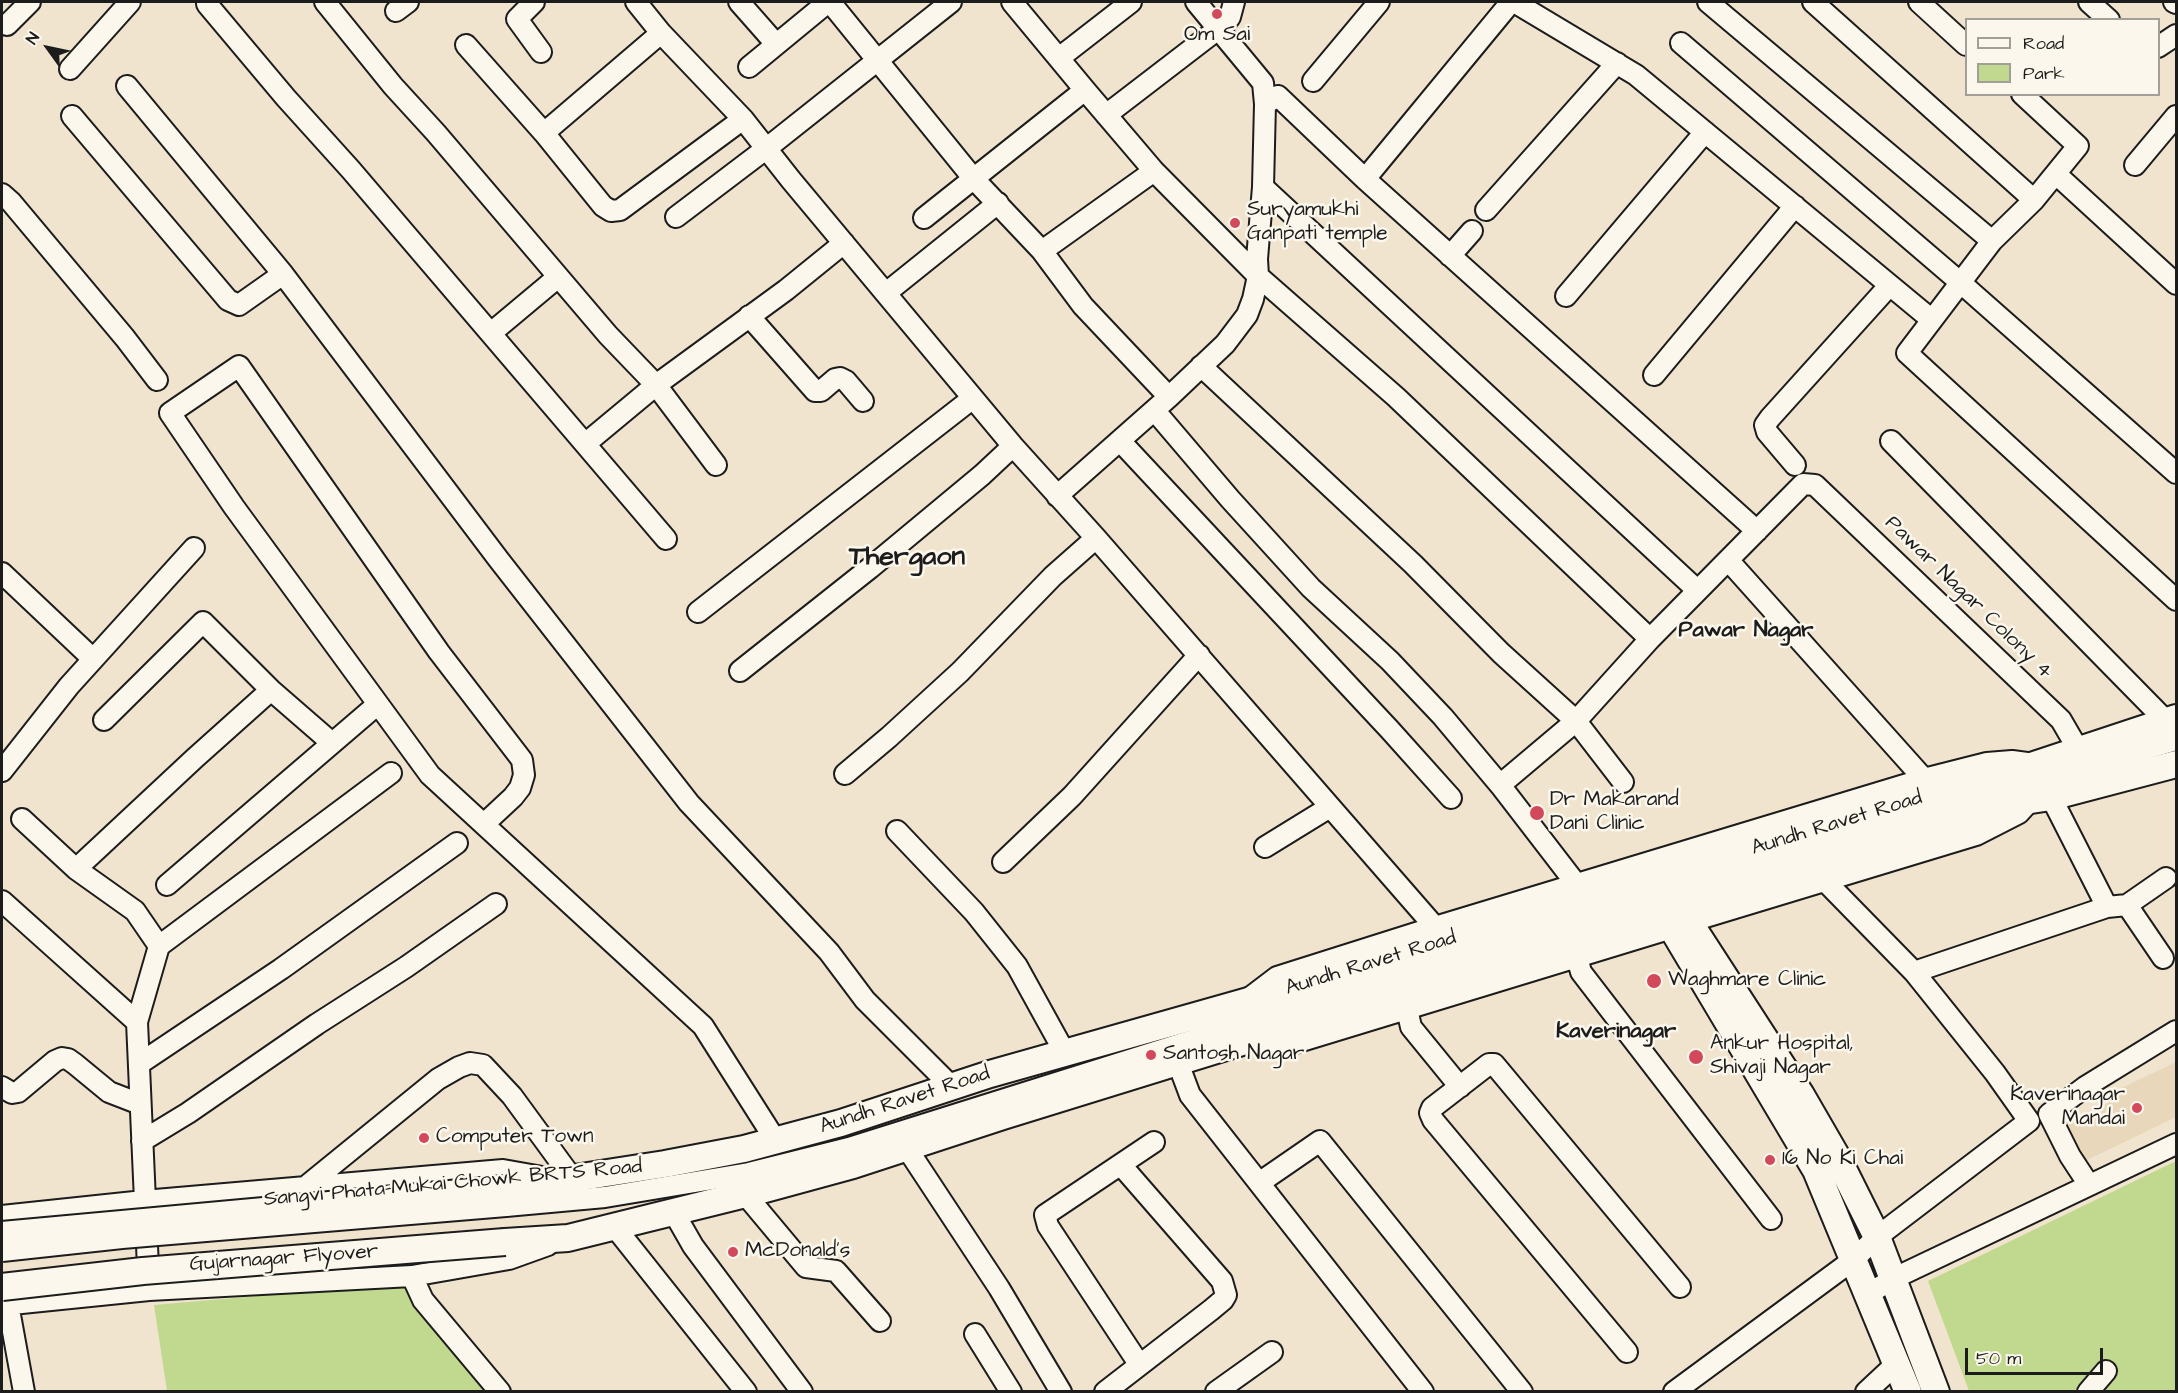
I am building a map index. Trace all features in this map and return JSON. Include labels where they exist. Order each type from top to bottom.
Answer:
[{"type":"main road","name":"Aundh Ravet Road","points":[[566,1179],[744,1149],[841,1123],[990,1074],[1245,1002],[2079,751],[2173,726]]},
{"type":"main road","name":"Aundh Ravet Road","points":[[568,1238],[853,1166],[906,1147],[1252,1039],[2007,806],[2176,764]]},
{"type":"main road","points":[[1679,922],[1816,1170],[1908,1392]]},
{"type":"main road","points":[[1706,968],[1801,1095],[1838,1159],[1877,1237],[1935,1392]]},
{"type":"main road","points":[[2,1235],[150,1220],[505,1198],[566,1179]]},
{"type":"main road","name":"Gujarnagar Flyover","points":[[4,1299],[152,1270],[568,1238]]},
{"type":"street","points":[[7,25],[30,2]]},
{"type":"street","points":[[70,69],[130,2]]},
{"type":"street","points":[[325,2],[393,86],[608,335],[656,386],[716,465]]},
{"type":"street","points":[[534,2],[517,19],[541,52]]},
{"type":"street","points":[[636,2],[661,33],[744,119],[791,180],[1013,446],[1199,655],[1435,927]]},
{"type":"street","points":[[739,2],[776,44]]},
{"type":"street","points":[[749,67],[829,2],[973,178],[1042,251],[1162,404],[1230,499],[1311,588],[1413,685],[1443,717],[1500,785],[1577,885]]},
{"type":"street","points":[[676,217],[951,2]]},
{"type":"street","points":[[1012,2],[1154,171],[1258,276],[1396,397],[1650,639]]},
{"type":"street","points":[[1059,58],[1131,2]]},
{"type":"street","points":[[1057,496],[1162,404],[1225,344],[1247,315],[1253,299],[1258,276],[1257,259],[1263,188],[1265,104],[1263,83],[1196,2]]},
{"type":"street","points":[[1106,115],[1219,30],[1230,17],[1234,2]]},
{"type":"street","points":[[1312,81],[1379,2]]},
{"type":"street","points":[[1365,179],[1513,2],[1636,75],[1932,320]]},
{"type":"street","points":[[1708,2],[1992,241]]},
{"type":"street","points":[[1813,2],[2034,200]]},
{"type":"street","points":[[1919,2],[1965,44]]},
{"type":"street","points":[[2089,2],[2107,18]]},
{"type":"street","points":[[207,4],[666,539]]},
{"type":"street","points":[[544,133],[661,33]]},
{"type":"street","points":[[2160,46],[2176,35]]},
{"type":"street","points":[[1681,44],[1960,283],[2176,473]]},
{"type":"street","points":[[466,45],[544,133],[603,206],[611,211],[620,210],[744,119]]},
{"type":"street","points":[[1486,210],[1617,63]]},
{"type":"street","points":[[126,86],[283,274],[507,569],[689,803],[829,952],[865,1000],[952,1088]]},
{"type":"street","points":[[924,218],[1084,90]]},
{"type":"street","points":[[1265,104],[1278,96],[1365,179],[1757,531],[1650,639],[1575,721],[1500,785]]},
{"type":"street","points":[[2024,96],[2078,146],[2034,200],[1992,241],[1906,353],[2176,600]]},
{"type":"street","points":[[72,116],[228,300],[239,305],[283,274]]},
{"type":"street","points":[[2135,165],[2176,116]]},
{"type":"street","points":[[1566,296],[1705,132]]},
{"type":"street","points":[[1042,251],[1154,171]]},
{"type":"street","points":[[2056,174],[2176,284]]},
{"type":"street","points":[[1263,188],[1697,590]]},
{"type":"street","points":[[2,194],[118,329],[157,380]]},
{"type":"street","points":[[886,293],[998,203]]},
{"type":"street","points":[[1654,375],[1795,206]]},
{"type":"street","points":[[1450,256],[1472,231]]},
{"type":"street","points":[[585,444],[656,386],[844,243]]},
{"type":"street","points":[[491,333],[558,277]]},
{"type":"street","points":[[1795,465],[1767,432],[1766,425],[1889,286]]},
{"type":"street","points":[[749,316],[815,391],[821,391],[834,379],[840,378],[846,381],[863,401]]},
{"type":"street","points":[[484,824],[520,788],[524,775],[522,760],[439,652],[239,366],[170,413],[234,507],[430,775],[703,1026],[776,1141]]},
{"type":"street","points":[[1201,366],[1413,564],[1501,653],[1575,721],[1623,782]]},
{"type":"street","points":[[698,612],[973,398]]},
{"type":"street","points":[[1891,441],[2173,726]]},
{"type":"street","points":[[1120,442],[1451,798]]},
{"type":"street","points":[[740,671],[870,568],[982,475],[1013,446]]},
{"type":"street","name":"Pawar Nagar Colony 4","points":[[1757,531],[1803,484],[1815,485],[2061,720],[2079,751]]},
{"type":"street","points":[[845,774],[960,672],[1045,584],[1096,538]]},
{"type":"street","points":[[2,768],[93,659],[194,548]]},
{"type":"street","points":[[1728,560],[1924,779]]},
{"type":"street","points":[[2,573],[93,659]]},
{"type":"street","points":[[104,720],[203,622],[271,690],[332,743]]},
{"type":"street","points":[[1003,862],[1072,796],[1199,655]]},
{"type":"street","points":[[76,869],[271,690]]},
{"type":"street","points":[[167,885],[378,704]]},
{"type":"street","name":"Sangvi Phata-Mukai Chowk BRTS Road","points":[[2,1251],[505,1198],[605,1197],[749,1173],[849,1148],[1652,896],[2173,726]]},
{"type":"street","points":[[1245,1002],[1277,977],[1577,885],[1664,867],[1924,779],[1987,763],[2012,761],[2037,764]]},
{"type":"street","points":[[149,1290],[137,1022],[159,946],[391,773]]},
{"type":"street","points":[[1252,1039],[1295,1043],[1407,1009],[1577,957],[1679,922],[1976,835],[2041,799],[2117,906],[2163,958]]},
{"type":"street","points":[[1266,847],[1330,807]]},
{"type":"street","points":[[22,819],[76,869],[135,911],[159,946]]},
{"type":"street","points":[[897,831],[974,912],[1017,966],[1065,1053]]},
{"type":"street","points":[[139,1064],[281,969],[457,843]]},
{"type":"street","points":[[1914,972],[2117,906],[2166,878]]},
{"type":"street","points":[[1674,1392],[1853,1260],[1877,1237],[2030,1121],[1995,1073],[1914,972],[1825,881]]},
{"type":"street","points":[[2,901],[137,1022]]},
{"type":"street","points":[[142,1141],[188,1113],[496,904]]},
{"type":"street","points":[[1577,957],[1581,972],[1771,1219]]},
{"type":"street","points":[[1407,1009],[1411,1027],[1460,1087]]},
{"type":"street","points":[[2089,1185],[2070,1156],[2049,1114],[2085,1087],[2176,1031]]},
{"type":"street","points":[[2,1087],[12,1094],[18,1092],[55,1061],[62,1058],[75,1064],[109,1092],[140,1104]]},
{"type":"street","points":[[304,1188],[438,1079],[470,1063],[483,1065],[512,1096],[566,1179]]},
{"type":"street","points":[[1178,1063],[1190,1095],[1423,1392]]},
{"type":"street","points":[[1627,1352],[1433,1120],[1430,1113],[1432,1108],[1488,1064],[1494,1064],[1680,1287]]},
{"type":"street","points":[[1259,1183],[1320,1141],[1522,1392]]},
{"type":"street","points":[[1139,1364],[1045,1220],[1045,1215],[1154,1142]]},
{"type":"street","points":[[1867,1294],[1893,1279],[2176,1144]]},
{"type":"street","points":[[906,1147],[999,1288],[1061,1392]]},
{"type":"street","points":[[1105,1392],[1217,1305],[1226,1295],[1222,1281],[1121,1164]]},
{"type":"street","points":[[2,1216],[144,1201],[503,1170],[566,1179]]},
{"type":"street","points":[[745,1194],[806,1267],[836,1271],[880,1321]]},
{"type":"street","points":[[673,1211],[693,1246],[802,1392]]},
{"type":"street","points":[[614,1226],[746,1392]]},
{"type":"street","points":[[24,1392],[4,1299],[412,1276],[509,1259],[568,1238]]},
{"type":"street","points":[[412,1276],[423,1300],[500,1392]]},
{"type":"street","points":[[975,1334],[1011,1392]]},
{"type":"street","points":[[1216,1392],[1272,1352]]},
{"type":"street","points":[[1866,1392],[1896,1364]]},
{"type":"street","points":[[2088,1392],[2106,1371]]},
{"type":"shaded area","name":"Kaverinagar Mandai","points":[[2176,1062],[2176,1117],[2085,1161],[2067,1122],[2116,1099],[2113,1092]]},
{"type":"green space","points":[[2176,1161],[2176,1391],[1969,1391],[1928,1281]]},
{"type":"green space","points":[[406,1283],[489,1391],[167,1391],[154,1305]]},
{"type":"place","name":"Om Sai","points":[[1217,14]]},
{"type":"place","name":"Suryamukhi Ganpati temple","points":[[1235,223]]},
{"type":"place","name":"Dr Makarand Dani Clinic","points":[[1537,813]]},
{"type":"place","name":"Waghmare Clinic","points":[[1654,981]]},
{"type":"place","name":"Santosh Nagar","points":[[1151,1055]]},
{"type":"place","name":"Ankur Hospital, Shivaji Nagar","points":[[1696,1057]]},
{"type":"place","name":"Kaverinagar Mandai","points":[[2137,1108]]},
{"type":"place","name":"Computer Town","points":[[424,1138]]},
{"type":"place","name":"16 No Ki Chai","points":[[1770,1160]]},
{"type":"place","name":"McDonald's","points":[[733,1252]]},
{"type":"district","name":"Thergaon","points":[[907,558]]},
{"type":"district","name":"Pawar Nagar","points":[[1746,631]]},
{"type":"district","name":"Kaverinagar","points":[[1616,1032]]}]
